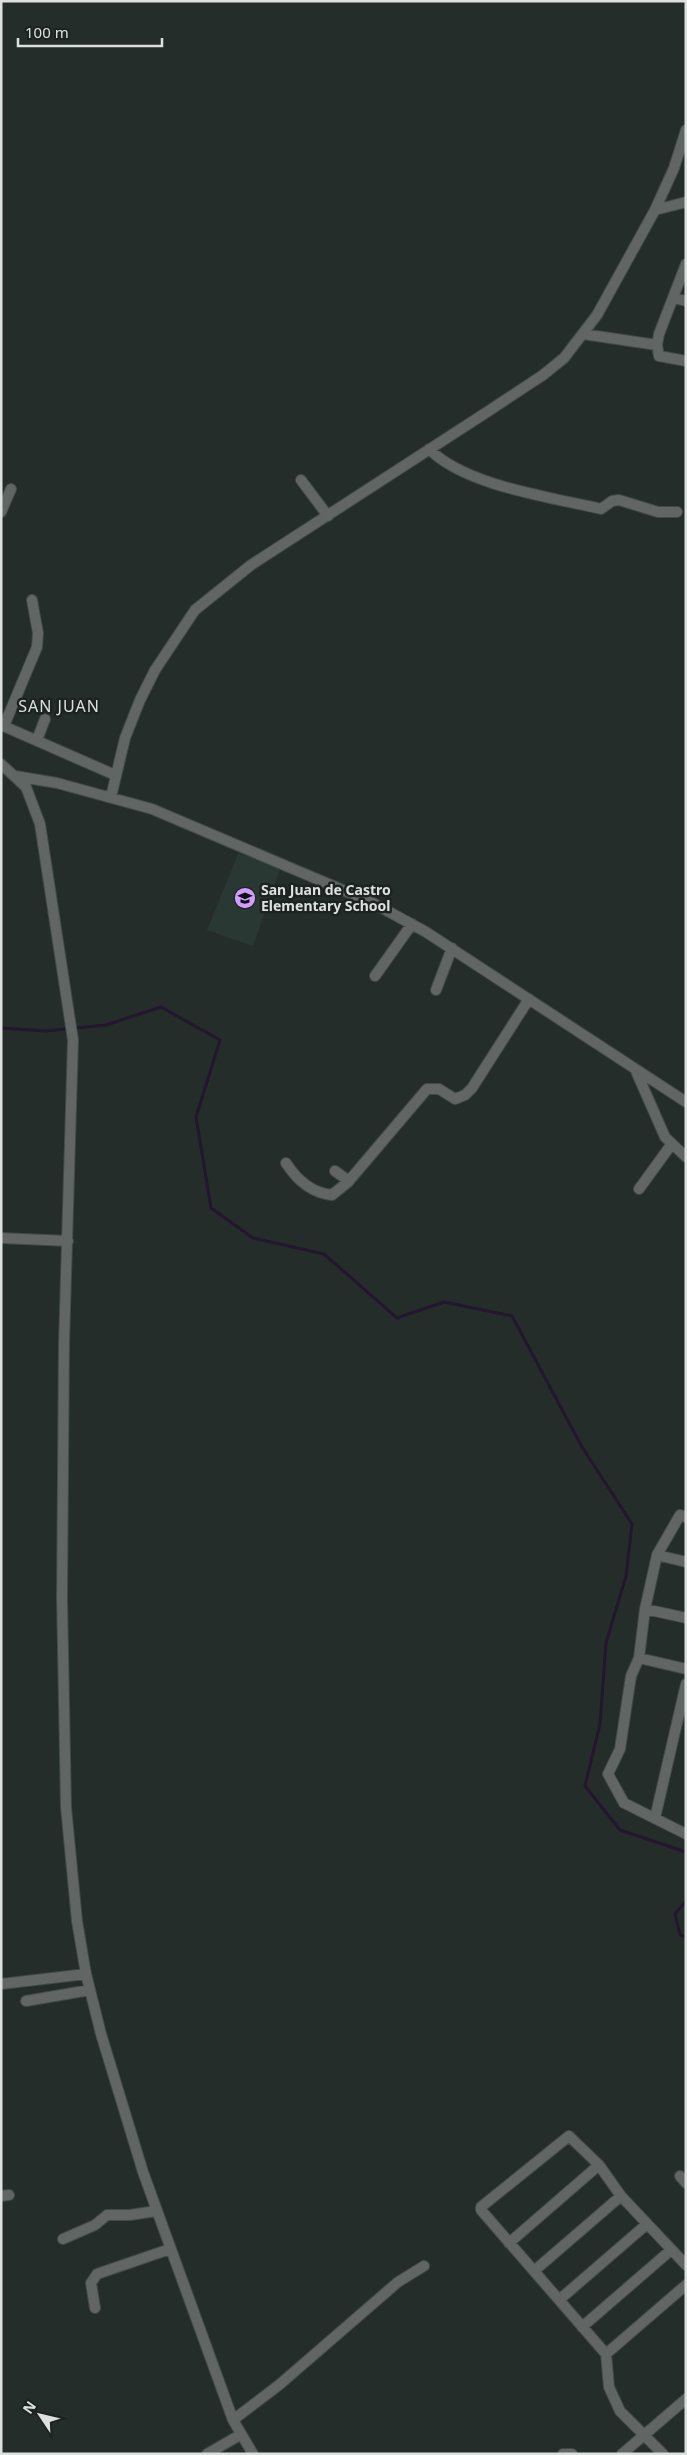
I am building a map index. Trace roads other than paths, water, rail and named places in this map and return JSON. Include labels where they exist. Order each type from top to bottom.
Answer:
[{"type":"street","points":[[111,797],[125,738],[140,700],[155,670],[195,610],[251,565],[543,375],[564,358],[597,315],[656,210],[674,168],[686,130]]},
{"type":"street","points":[[656,210],[686,202]]},
{"type":"street","points":[[685,268],[659,334],[657,345],[659,356],[686,361]]},
{"type":"street","points":[[674,298],[686,301]]},
{"type":"street","points":[[583,334],[657,345]]},
{"type":"street","points":[[429,450],[447,465],[482,480],[601,509],[612,501],[619,500],[658,512],[677,512]]},
{"type":"street","points":[[301,480],[328,516]]},
{"type":"street","points":[[1,512],[11,489]]},
{"type":"street","points":[[32,600],[38,633],[37,647],[2,725],[115,776]]},
{"type":"street","points":[[37,740],[45,718]]},
{"type":"street","points":[[1,764],[26,788],[40,824],[73,1040],[64,1344],[62,1598],[66,1797],[77,1921],[86,1974],[101,2034],[156,2210],[233,2420],[253,2454]]},
{"type":"street","points":[[15,776],[57,783],[152,809],[371,902],[452,948],[636,1071],[686,1102]]},
{"type":"street","points":[[375,976],[412,924]]},
{"type":"street","points":[[436,990],[452,948]]},
{"type":"street","points":[[286,1164],[296,1177],[310,1188],[332,1195],[349,1181],[427,1089],[439,1089],[455,1099],[472,1088],[529,999]]},
{"type":"street","points":[[636,1071],[661,1130],[671,1145],[686,1157]]},
{"type":"street","points":[[638,1188],[671,1145]]},
{"type":"street","points":[[335,1171],[349,1181]]},
{"type":"street","points":[[1,1238],[68,1241]]},
{"type":"street","points":[[686,1516],[680,1515],[657,1555],[644,1609],[638,1658],[630,1676],[620,1749],[608,1774],[624,1803],[686,1834]]},
{"type":"street","points":[[657,1555],[686,1562]]},
{"type":"street","points":[[644,1609],[686,1618]]},
{"type":"street","points":[[638,1658],[686,1669]]},
{"type":"street","points":[[655,1818],[686,1684]]},
{"type":"street","points":[[1,1984],[86,1974]]},
{"type":"street","points":[[26,2001],[90,1990]]},
{"type":"street","points":[[663,2454],[620,2411],[613,2399],[609,2387],[606,2354],[481,2210],[483,2205],[568,2136],[580,2144],[599,2165],[621,2196],[686,2265]]},
{"type":"street","points":[[509,2244],[599,2165]]},
{"type":"street","points":[[534,2271],[621,2196]]},
{"type":"street","points":[[63,2239],[95,2225],[107,2215],[130,2215],[156,2210]]},
{"type":"street","points":[[559,2300],[647,2224]]},
{"type":"street","points":[[95,2308],[91,2283],[97,2274],[170,2249]]},
{"type":"street","points":[[582,2327],[671,2250]]},
{"type":"street","points":[[233,2420],[279,2385],[398,2282],[424,2266]]},
{"type":"street","points":[[606,2354],[686,2285]]},
{"type":"street","points":[[622,2454],[686,2399]]},
{"type":"street","points":[[207,2454],[240,2434]]},
{"type":"street","points":[[563,2454],[572,2454]]},
{"type":"waterway","points":[[1,1028],[46,1031],[106,1025],[161,1007],[220,1040],[196,1117],[211,1208],[253,1238],[324,1254],[397,1318],[444,1302],[512,1316],[582,1447],[632,1524],[626,1576],[606,1643],[600,1724],[585,1786],[620,1830],[686,1852]]},
{"type":"waterway","points":[[686,1901],[675,1914],[680,1935],[686,1937]]},
{"type":"place","name":"San Juan de Castro Elementary School","points":[[245,898]]},
{"type":"district","name":"SAN JUAN","points":[[59,706]]}]
